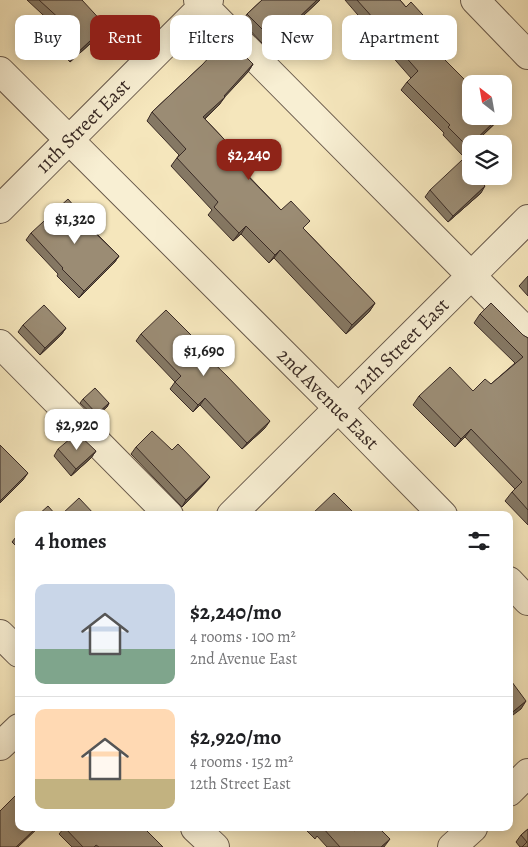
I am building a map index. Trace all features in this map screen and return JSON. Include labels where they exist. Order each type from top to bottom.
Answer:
[{"type":"street","points":[[475,0],[528,54]]},
{"type":"street","points":[[204,2],[528,334]]},
{"type":"street","name":"11th Street East","points":[[0,209],[204,2]]},
{"type":"street","name":"2nd Avenue East","points":[[0,71],[439,511]]},
{"type":"street","name":"12th Street East","points":[[235,511],[528,219]]},
{"type":"street","points":[[0,344],[165,511]]},
{"type":"street","points":[[513,585],[528,601]]},
{"type":"street","points":[[0,634],[15,649]]},
{"type":"street","points":[[0,746],[15,732]]},
{"type":"street","points":[[513,788],[528,773]]},
{"type":"street","points":[[198,831],[215,847]]},
{"type":"street","points":[[452,847],[470,831]]},
{"type":"building","points":[[39,0],[82,0],[96,15],[90,15],[90,41],[80,50],[80,15],[55,15]]},
{"type":"building","points":[[262,0],[317,0],[301,15],[262,15],[262,29],[252,19],[252,15],[247,14]]},
{"type":"building","points":[[357,0],[400,0],[406,7],[411,2],[423,15],[370,15]]},
{"type":"building","points":[[207,60],[249,60],[253,64],[225,97],[203,117],[241,157],[235,163],[281,210],[291,201],[310,221],[303,228],[375,303],[352,325],[280,250],[275,255],[246,226],[239,233],[214,207],[218,202],[177,158],[186,149],[152,112]]},
{"type":"building","points":[[408,60],[445,60],[462,77],[462,125],[491,125],[480,135],[462,135],[462,141],[448,127],[450,125],[407,82],[418,71]]},
{"type":"building","points":[[462,160],[462,185],[485,186],[453,216],[430,190]]},
{"type":"building","points":[[68,199],[88,222],[86,224],[119,256],[84,291],[31,233]]},
{"type":"building","points":[[491,303],[528,338],[528,510],[512,492],[522,482],[471,429],[461,439],[419,396],[450,367],[473,391],[485,379],[491,384],[523,357],[480,314]]},
{"type":"building","points":[[44,305],[66,328],[45,348],[23,325]]},
{"type":"building","points":[[166,310],[195,339],[192,342],[270,421],[247,443],[205,398],[198,405],[175,382],[181,376],[141,334]]},
{"type":"building","points":[[95,388],[109,403],[97,414],[83,399]]},
{"type":"building","points":[[152,431],[172,450],[178,444],[210,477],[186,500],[136,447]]},
{"type":"building","points":[[77,433],[96,451],[76,469],[58,449]]},
{"type":"building","points":[[0,445],[28,473],[0,501]]},
{"type":"building","points":[[334,493],[352,511],[315,511]]},
{"type":"building","points":[[79,498],[91,511],[65,511]]},
{"type":"building","points":[[48,506],[52,511],[42,511]]},
{"type":"building","points":[[513,683],[526,701],[513,712]]},
{"type":"building","points":[[15,796],[15,831],[33,831],[16,847],[0,847],[0,811]]},
{"type":"building","points":[[528,829],[528,847],[522,847],[527,842],[521,835]]},
{"type":"building","points":[[68,831],[147,831],[163,847],[99,847],[96,845],[94,847],[83,847]]},
{"type":"building","points":[[326,831],[382,831],[390,839],[381,847],[340,847]]}]
